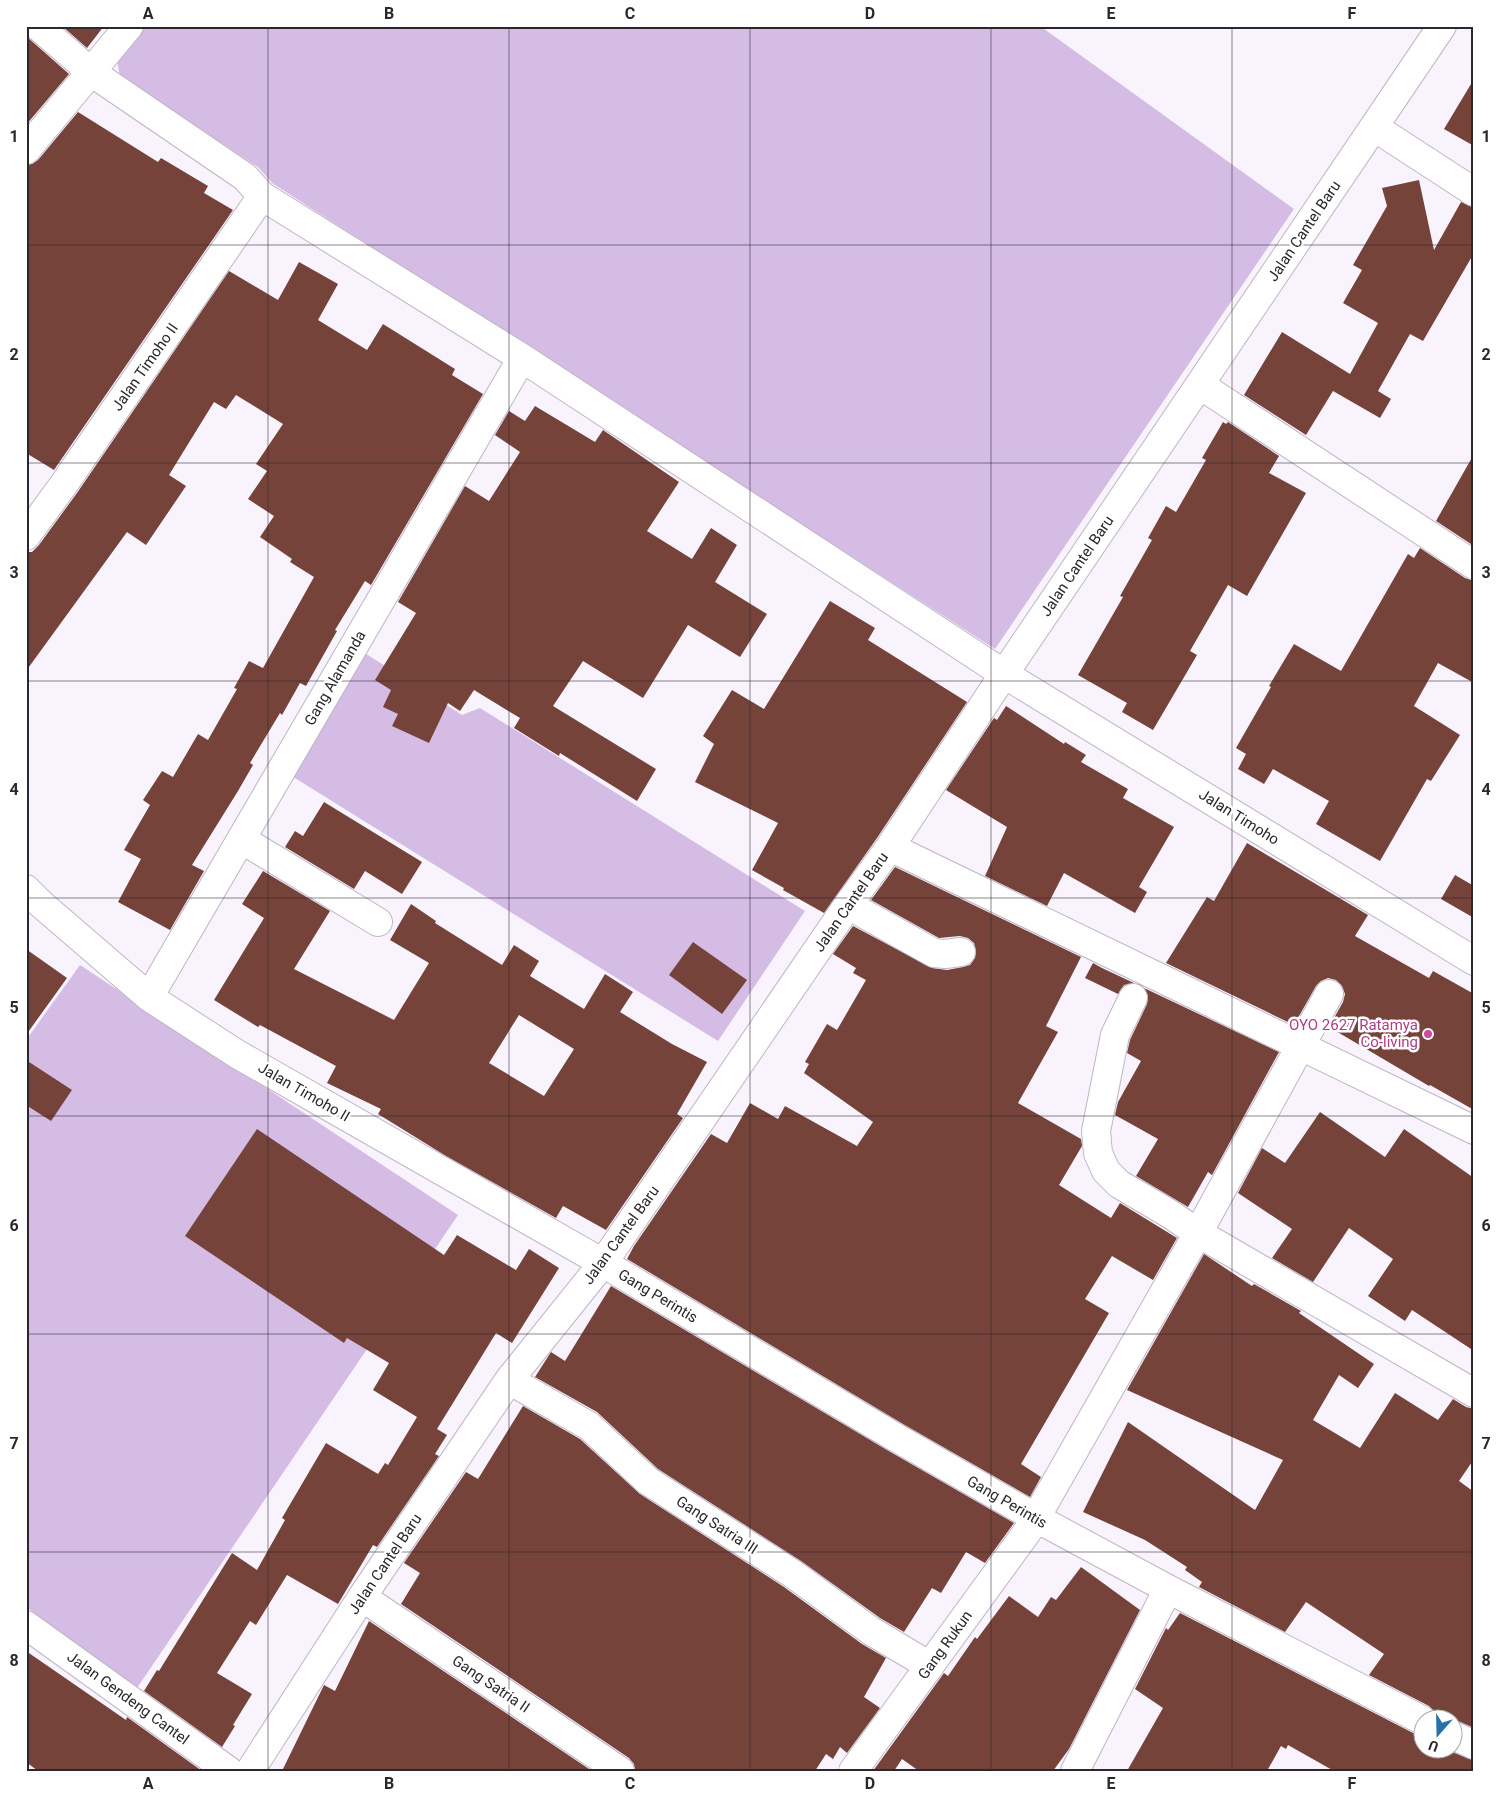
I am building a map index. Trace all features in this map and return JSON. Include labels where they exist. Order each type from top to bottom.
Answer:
[{"type":"street","name":"Jalan Timoho","points":[[38,26],[91,72],[245,178],[262,196],[522,358],[1004,674],[1474,961]]},
{"type":"street","points":[[26,150],[129,26]]},
{"type":"street","name":"Jalan Cantel Baru","points":[[250,1771],[362,1597],[509,1380],[603,1264],[848,904],[890,847],[1004,674],[1442,26]]},
{"type":"street","points":[[1374,127],[1474,192]]},
{"type":"street","name":"Jalan Timoho II","points":[[26,536],[64,484],[262,196]]},
{"type":"street","name":"Gang Alamanda","points":[[149,997],[522,358]]},
{"type":"street","points":[[1200,385],[1474,565]]},
{"type":"street","points":[[241,839],[378,922]]},
{"type":"street","points":[[890,847],[1022,913],[1302,1045],[1474,1130]]},
{"type":"street","name":"Jalan Timoho II","points":[[26,889],[149,997],[237,1054],[603,1264]]},
{"type":"street","points":[[848,904],[934,953],[962,952]]},
{"type":"street","name":"Gang Rukun","points":[[853,1771],[1036,1518],[1198,1233],[1329,994]]},
{"type":"street","points":[[1133,998],[1114,1035],[1096,1131],[1098,1153],[1106,1170],[1119,1184],[1198,1233],[1474,1393]]},
{"type":"street","name":"Gang Perintis","points":[[603,1264],[1036,1518],[1168,1589],[1412,1715]]},
{"type":"street","name":"Gang Satria III","points":[[509,1380],[589,1426],[648,1480],[793,1574],[871,1631],[930,1666]]},
{"type":"street","points":[[1076,1771],[1168,1589]]},
{"type":"street","name":"Gang Satria II","points":[[362,1597],[620,1771]]},
{"type":"street","name":"Jalan Gendeng Cantel","points":[[26,1626],[229,1771]]},
{"type":"street","points":[[1462,1740],[1474,1745]]},
{"type":"shaded area","points":[[146,26],[1040,26],[1294,209],[995,649],[272,183],[258,167],[120,76],[117,61]]},
{"type":"shaded area","points":[[360,650],[462,715],[480,708],[805,911],[718,1041],[290,775]]},
{"type":"shaded area","points":[[80,965],[458,1215],[137,1688],[26,1607],[26,1040]]},
{"type":"building","points":[[62,26],[104,26],[87,48]]},
{"type":"building","points":[[26,36],[69,74],[26,125]]},
{"type":"building","points":[[1474,79],[1474,146],[1444,129]]},
{"type":"building","points":[[78,112],[158,162],[161,158],[208,186],[204,193],[233,210],[54,470],[26,453],[26,165],[38,160]]},
{"type":"building","points":[[1419,180],[1434,250],[1461,202],[1474,208],[1474,253],[1423,341],[1410,334],[1378,391],[1391,399],[1380,418],[1333,391],[1306,435],[1244,395],[1282,332],[1350,374],[1378,323],[1343,303],[1362,270],[1353,265],[1387,206],[1382,188]]},
{"type":"building","points":[[299,262],[338,284],[318,320],[367,350],[383,324],[455,369],[452,375],[483,394],[371,585],[365,581],[335,630],[337,631],[306,686],[300,683],[282,715],[280,713],[250,763],[253,765],[192,865],[204,871],[170,930],[118,902],[141,859],[124,850],[150,805],[143,800],[162,771],[173,777],[198,734],[208,740],[237,689],[234,688],[249,661],[263,668],[314,577],[290,562],[292,559],[260,537],[274,516],[248,499],[267,471],[256,464],[283,424],[236,395],[226,409],[214,402],[169,475],[186,486],[146,545],[127,532],[26,671],[26,552],[32,552],[39,545],[77,493],[229,271],[278,300]]},
{"type":"building","points":[[535,406],[595,442],[603,430],[679,482],[647,531],[692,559],[711,528],[737,545],[715,582],[767,614],[740,657],[688,625],[643,698],[583,661],[553,706],[656,769],[637,801],[560,753],[559,756],[514,728],[520,718],[474,690],[460,711],[448,703],[429,743],[392,726],[398,714],[383,707],[391,690],[375,680],[416,613],[398,602],[465,486],[489,501],[520,452],[495,435],[509,411],[525,421]]},
{"type":"building","points":[[1223,422],[1226,424],[1228,422],[1279,456],[1269,473],[1306,493],[1247,596],[1228,585],[1190,651],[1197,655],[1153,730],[1122,712],[1127,703],[1078,675],[1123,597],[1120,596],[1152,540],[1148,538],[1166,506],[1176,512],[1206,460],[1202,458]]},
{"type":"building","points":[[1474,454],[1474,546],[1436,521]]},
{"type":"building","points":[[1420,548],[1465,578],[1474,581],[1474,683],[1438,663],[1414,706],[1460,735],[1431,781],[1427,779],[1380,861],[1316,824],[1329,801],[1273,769],[1264,784],[1238,769],[1246,754],[1236,748],[1294,644],[1341,671],[1408,554],[1414,558]]},
{"type":"building","points":[[830,601],[875,628],[868,640],[967,702],[877,838],[824,913],[752,870],[778,823],[695,782],[714,744],[703,736],[732,690],[764,709]]},
{"type":"building","points":[[1006,706],[1064,744],[1065,742],[1086,755],[1081,762],[1128,789],[1123,798],[1174,827],[1139,887],[1147,892],[1135,913],[1064,873],[1047,906],[985,876],[1007,827],[946,790],[994,718],[997,720]]},
{"type":"building","points":[[324,802],[422,862],[402,894],[365,871],[354,889],[285,847],[295,831],[303,836]]},
{"type":"building","points":[[1247,843],[1368,915],[1355,936],[1429,978],[1433,971],[1474,994],[1474,1110],[1429,1086],[1329,1027],[1343,1002],[1345,994],[1342,986],[1336,980],[1328,978],[1316,986],[1294,1025],[1166,963],[1207,897],[1214,901]]},
{"type":"building","points":[[895,867],[1081,957],[1046,1026],[1058,1032],[1018,1103],[1081,1139],[1082,1146],[1059,1185],[1111,1218],[1120,1203],[1177,1238],[1153,1280],[1112,1256],[1085,1299],[1109,1313],[1021,1464],[1041,1477],[1030,1497],[903,1424],[627,1259],[711,1134],[727,1143],[750,1103],[778,1119],[785,1106],[857,1146],[873,1122],[804,1073],[809,1064],[805,1062],[827,1024],[837,1030],[866,980],[853,973],[856,968],[833,954],[853,926],[932,968],[947,970],[970,965],[975,958],[976,951],[974,943],[968,938],[960,936],[939,938],[871,900]]},
{"type":"building","points":[[263,871],[330,911],[294,969],[394,1020],[429,963],[390,940],[411,904],[436,921],[435,923],[502,965],[514,945],[539,961],[530,976],[584,1009],[605,974],[633,992],[620,1012],[672,1044],[707,1062],[677,1114],[683,1118],[606,1230],[563,1206],[556,1218],[446,1156],[378,1114],[381,1109],[327,1083],[336,1066],[260,1025],[258,1027],[214,1000],[264,918],[242,904]],"holes":[[[519,1015],[574,1049],[544,1096],[489,1063]]]},
{"type":"building","points":[[1455,875],[1474,886],[1474,918],[1441,899]]},
{"type":"building","points":[[693,942],[747,980],[722,1014],[669,975]]},
{"type":"building","points":[[26,949],[67,978],[26,1035]]},
{"type":"building","points":[[1093,963],[1134,983],[1124,985],[1118,994],[1085,978]]},
{"type":"building","points":[[1144,988],[1279,1052],[1212,1175],[1208,1172],[1188,1207],[1136,1176],[1158,1139],[1115,1115],[1118,1102],[1141,1061],[1127,1053],[1130,1040],[1147,1004],[1148,996]]},
{"type":"building","points":[[26,1060],[72,1090],[51,1121],[26,1105]]},
{"type":"building","points":[[1320,1112],[1385,1157],[1404,1129],[1474,1178],[1474,1351],[1412,1310],[1405,1321],[1368,1296],[1393,1259],[1349,1228],[1313,1282],[1272,1258],[1292,1229],[1238,1193],[1262,1148],[1285,1163]]},
{"type":"building","points":[[257,1129],[444,1255],[457,1235],[516,1270],[529,1249],[559,1268],[512,1343],[496,1333],[437,1429],[447,1435],[435,1454],[439,1456],[377,1547],[373,1545],[338,1604],[287,1575],[256,1625],[250,1621],[217,1673],[252,1694],[222,1747],[144,1691],[157,1670],[159,1671],[232,1553],[257,1570],[285,1520],[282,1518],[326,1443],[378,1474],[385,1463],[388,1465],[417,1417],[373,1390],[389,1363],[347,1338],[344,1343],[185,1236]]},
{"type":"building","points":[[1204,1254],[1252,1286],[1254,1284],[1301,1311],[1299,1313],[1374,1364],[1358,1388],[1339,1375],[1313,1420],[1360,1448],[1395,1393],[1438,1420],[1453,1399],[1466,1407],[1474,1409],[1474,1459],[1459,1481],[1474,1492],[1474,1728],[1462,1723],[1462,1710],[1433,1710],[1429,1706],[1369,1675],[1384,1654],[1306,1602],[1285,1632],[1199,1587],[1202,1582],[1185,1570],[1187,1567],[1145,1540],[1083,1512],[1128,1422],[1255,1510],[1283,1460],[1127,1390]]},
{"type":"building","points":[[611,1286],[1014,1523],[985,1563],[966,1552],[941,1593],[932,1588],[904,1632],[880,1618],[801,1561],[658,1469],[597,1412],[535,1377],[551,1352],[565,1361]]},
{"type":"building","points":[[523,1406],[580,1439],[640,1494],[784,1587],[862,1644],[886,1658],[864,1697],[880,1708],[847,1753],[840,1747],[833,1759],[826,1754],[815,1771],[635,1771],[634,1764],[629,1758],[401,1604],[420,1573],[404,1563],[466,1472],[478,1479]]},
{"type":"building","points":[[1081,1567],[1140,1610],[1069,1749],[1053,1771],[919,1771],[902,1759],[894,1771],[873,1771],[944,1673],[948,1676],[975,1637],[977,1639],[1009,1596],[1038,1617],[1051,1597],[1056,1600]]},
{"type":"building","points":[[1180,1613],[1412,1732],[1412,1760],[1462,1760],[1462,1756],[1474,1760],[1474,1771],[1334,1771],[1288,1745],[1286,1749],[1281,1746],[1267,1771],[1127,1771],[1163,1708],[1135,1689],[1166,1628],[1168,1630]]},
{"type":"building","points":[[369,1621],[592,1771],[282,1771],[324,1685],[335,1691]]},
{"type":"building","points":[[26,1651],[126,1720],[127,1717],[202,1771],[38,1771],[26,1762]]},
{"type":"place","name":"OYO 2627 Ratamya Co-living","points":[[1428,1034]]}]
